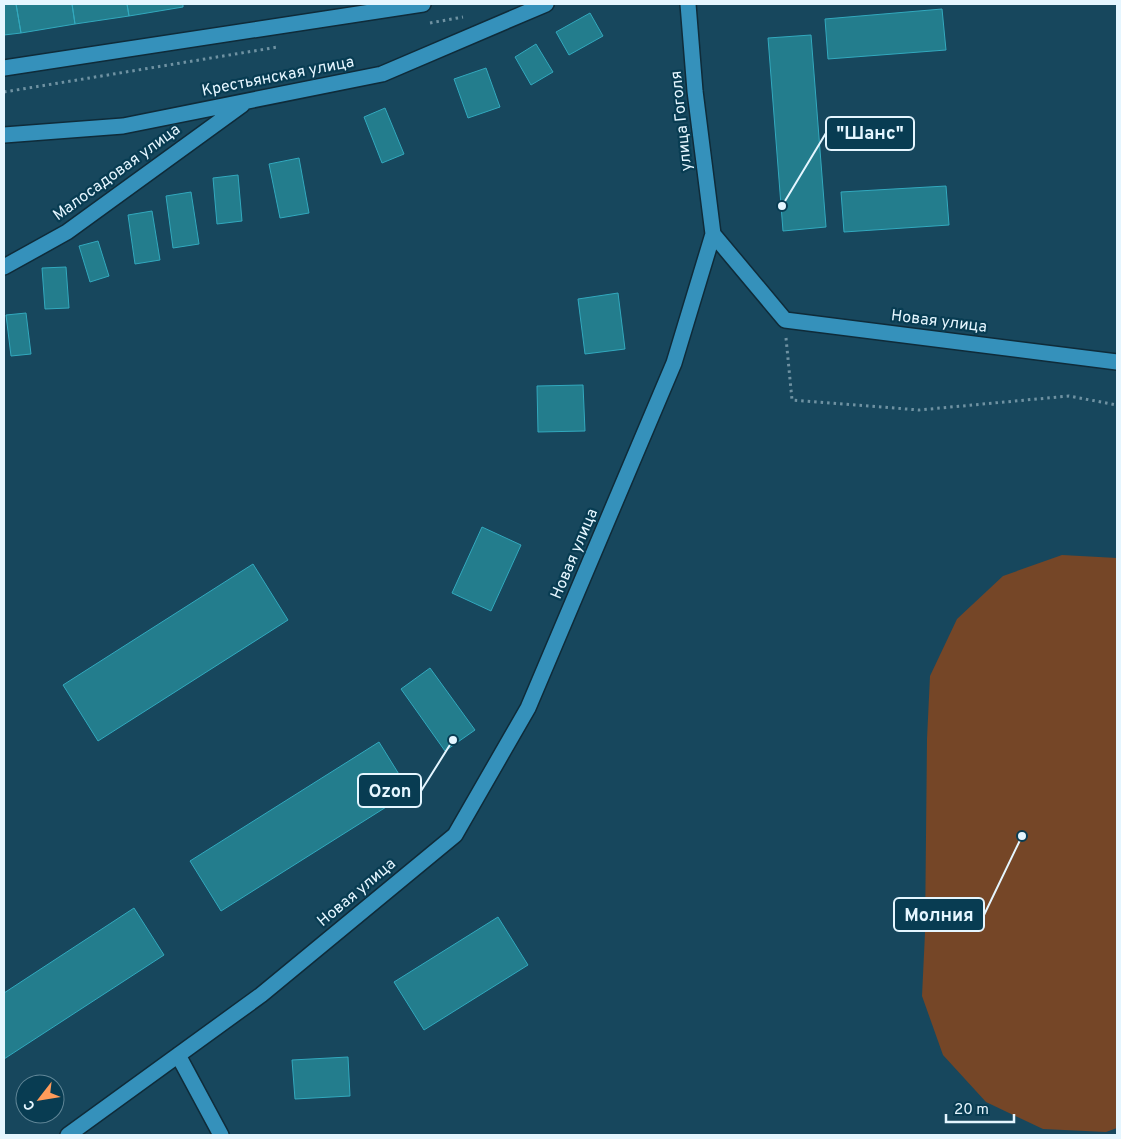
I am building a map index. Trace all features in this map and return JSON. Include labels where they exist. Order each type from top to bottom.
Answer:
[{"type":"street","points":[[4,68],[423,4]]},
{"type":"street","name":"Крестьянская улица","points":[[4,135],[123,126],[382,74],[546,4]]},
{"type":"street","name":"улица Гоголя","points":[[688,4],[695,91],[713,234]]},
{"type":"street","name":"Малосадовая улица","points":[[4,267],[67,232],[246,101]]},
{"type":"street","points":[[713,234],[785,320]]},
{"type":"street","name":"Новая улица","points":[[68,1135],[261,995],[455,835],[528,708],[674,363],[713,234]]},
{"type":"street","name":"Новая улица","points":[[785,320],[1117,362]]},
{"type":"street","points":[[178,1055],[221,1135]]},
{"type":"path","points":[[785,320],[792,400],[919,410],[1069,396],[1117,405]]},
{"type":"shaded area","points":[[1062,555],[1117,558],[1117,1128],[1106,1132],[1043,1129],[986,1102],[943,1055],[922,996],[930,676],[957,619],[1003,576]]},
{"type":"building","points":[[4,4],[16,4],[21,33],[4,35]]},
{"type":"building","points":[[16,4],[72,4],[75,24],[21,33]]},
{"type":"building","points":[[72,4],[127,4],[129,16],[75,24]]},
{"type":"building","points":[[127,4],[183,4],[183,7],[129,16]]},
{"type":"building","points":[[942,9],[946,50],[828,59],[825,19]]},
{"type":"building","points":[[590,13],[603,36],[569,55],[556,32]]},
{"type":"building","points":[[811,35],[826,227],[783,231],[768,38]]},
{"type":"building","points":[[536,44],[553,72],[531,85],[515,57]]},
{"type":"building","points":[[486,68],[500,107],[468,118],[454,79]]},
{"type":"building","points":[[385,108],[404,154],[382,163],[364,117]]},
{"type":"building","points":[[299,158],[309,213],[280,218],[269,164]]},
{"type":"building","points":[[238,175],[242,221],[217,224],[213,178]]},
{"type":"building","points":[[946,186],[949,225],[844,232],[841,192]]},
{"type":"building","points":[[191,192],[199,244],[173,248],[166,196]]},
{"type":"building","points":[[152,211],[160,260],[135,264],[128,215]]},
{"type":"building","points":[[98,241],[109,276],[90,282],[79,246]]},
{"type":"building","points":[[66,267],[69,308],[45,309],[42,268]]},
{"type":"building","points":[[618,293],[625,349],[585,354],[578,299]]},
{"type":"building","points":[[26,313],[31,354],[11,356],[6,315]]},
{"type":"building","points":[[583,385],[585,431],[538,432],[537,386]]},
{"type":"building","points":[[482,527],[521,545],[491,611],[452,593]]},
{"type":"building","points":[[253,564],[288,620],[98,741],[63,685]]},
{"type":"building","points":[[430,668],[475,730],[445,751],[401,689]]},
{"type":"building","points":[[379,742],[410,792],[221,911],[190,861]]},
{"type":"building","points":[[134,908],[164,955],[4,1059],[4,993]]},
{"type":"building","points":[[498,917],[528,965],[424,1030],[394,982]]},
{"type":"building","points":[[348,1057],[350,1096],[295,1099],[292,1060]]},
{"type":"place","name":"\"Шанс\"","points":[[782,206]]},
{"type":"place","name":"Ozon","points":[[453,740]]},
{"type":"place","name":"Молния","points":[[1022,836]]}]
